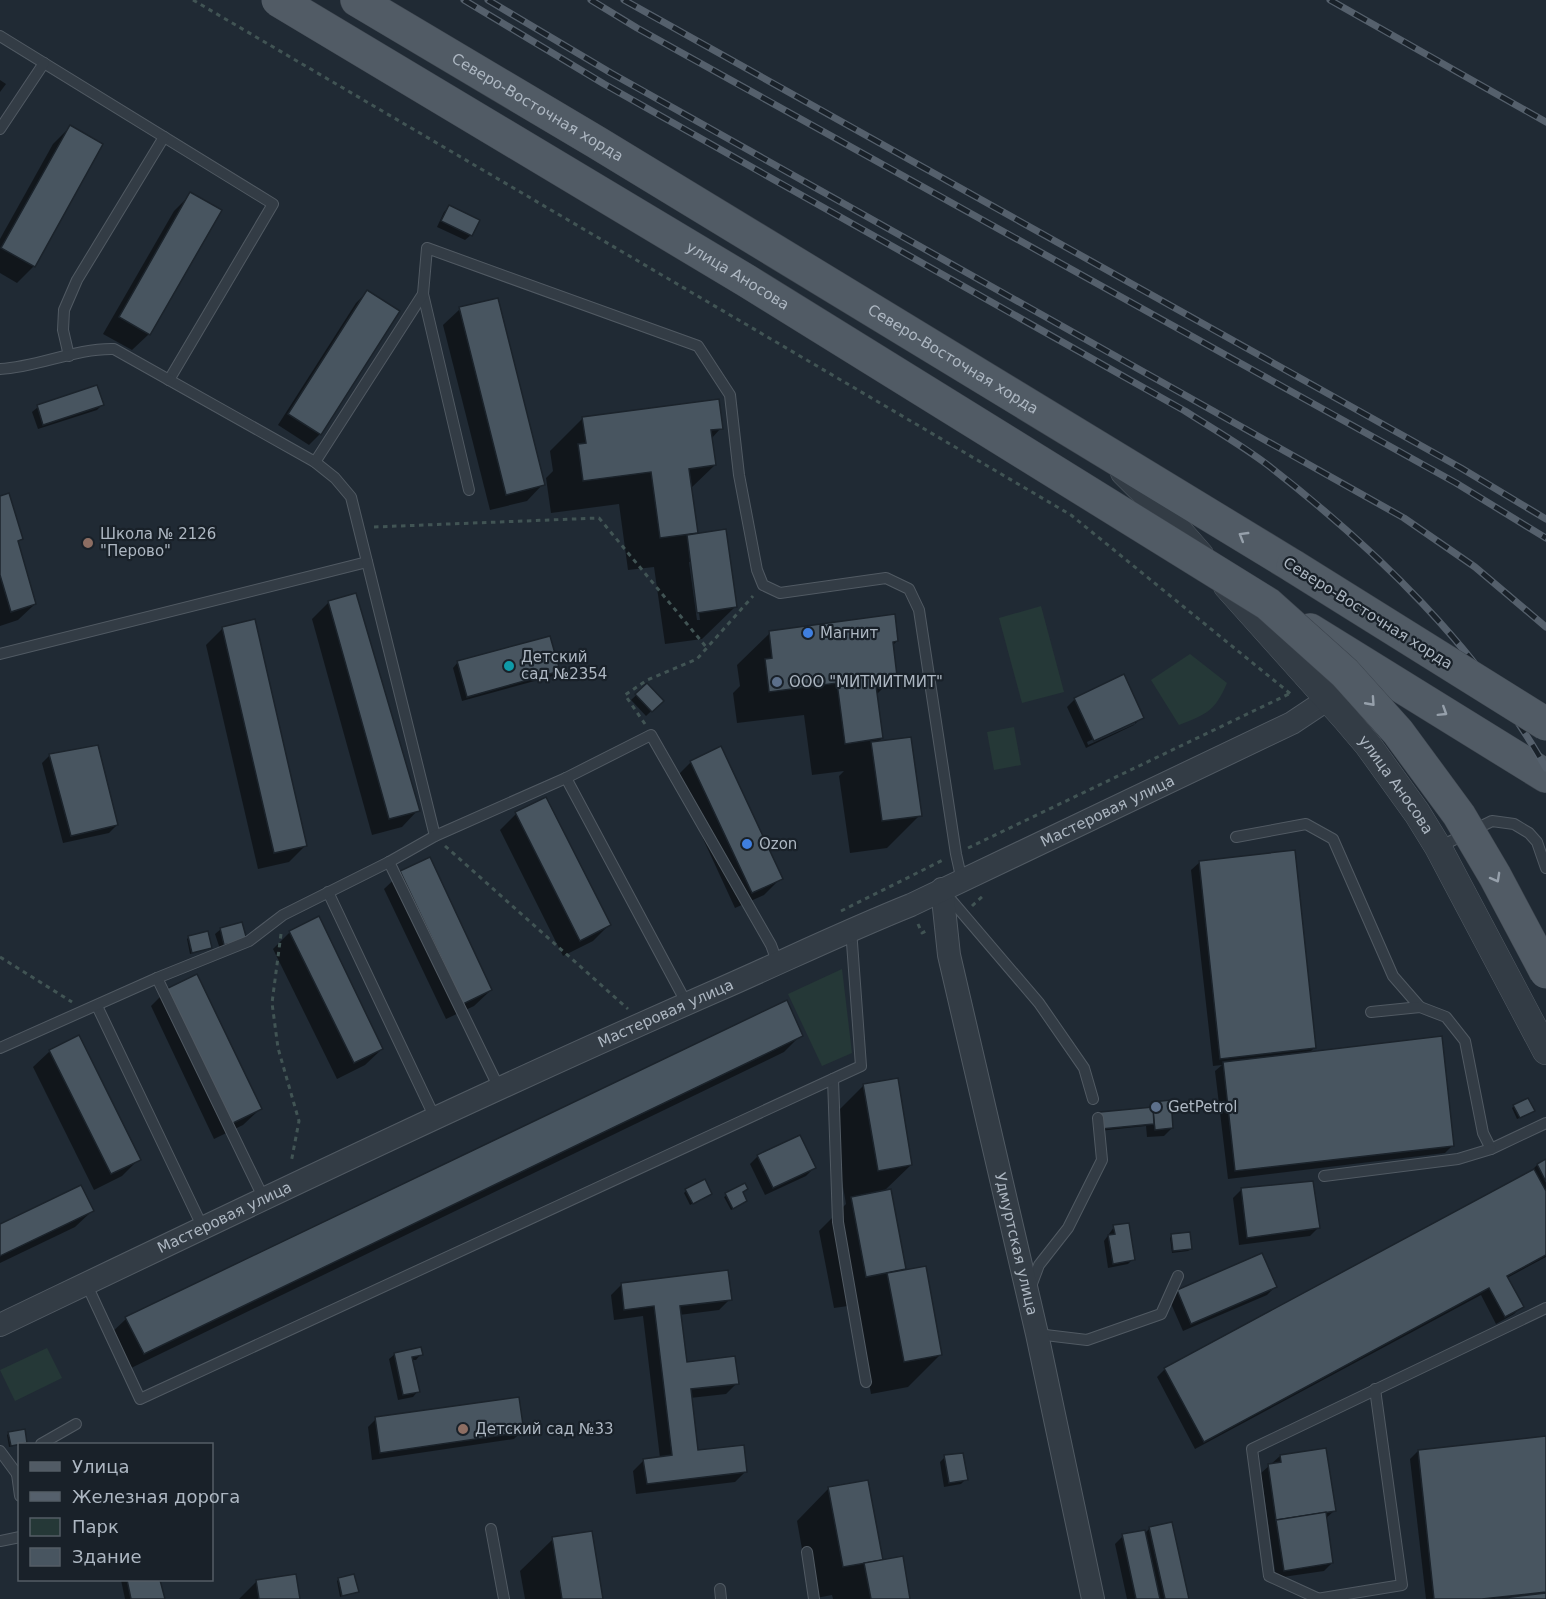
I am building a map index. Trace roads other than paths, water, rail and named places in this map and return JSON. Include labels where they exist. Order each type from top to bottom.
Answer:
[{"type":"main road","points":[[279,0],[747,281],[1546,776]]},
{"type":"main road","name":"Северо-Восточная хорда","points":[[357,0],[723,219],[1293,566],[1546,724]]},
{"type":"main road","points":[[1268,604],[1345,673],[1398,732],[1459,815],[1495,876],[1546,972]]},
{"type":"street","name":"улица Аносова","points":[[279,0],[1196,551]]},
{"type":"street","name":"улица Аносова","points":[[339,0],[1100,454],[1126,474],[1196,551],[1318,706],[1368,745],[1417,813],[1438,847],[1546,1051]]},
{"type":"street","name":"Мастеровая улица","points":[[0,1325],[499,1088],[643,1022],[778,964],[843,921],[911,905],[1318,706]]},
{"type":"street","name":"Удмуртская улица","points":[[952,885],[949,956],[1037,1334],[1093,1599]]},
{"type":"lane","points":[[0,36],[273,204],[169,380]]},
{"type":"lane","points":[[0,129],[44,63]]},
{"type":"lane","points":[[69,356],[63,330],[64,310],[77,279],[164,137]]},
{"type":"lane","points":[[469,490],[423,294],[427,248],[698,346],[730,395],[739,475],[757,570],[763,585],[780,593],[886,578],[909,589],[919,610],[956,854],[952,885],[1084,1068],[1093,1099]]},
{"type":"lane","points":[[315,462],[423,294]]},
{"type":"lane","points":[[0,369],[27,367],[98,348],[114,349],[315,462],[335,478],[351,497],[435,836]]},
{"type":"lane","points":[[0,654],[367,562]]},
{"type":"lane","points":[[0,1048],[156,978],[249,941],[283,915],[389,862],[435,836],[566,778],[651,735],[771,945],[778,964]]},
{"type":"lane","points":[[566,778],[687,1004]]},
{"type":"lane","points":[[1438,847],[1492,821],[1514,824],[1538,842],[1546,868]]},
{"type":"lane","points":[[1236,837],[1306,824],[1333,839],[1393,976],[1420,1007]]},
{"type":"lane","points":[[389,862],[499,1088]]},
{"type":"lane","points":[[328,892],[435,1118]]},
{"type":"lane","points":[[86,1283],[140,1399],[861,1066],[843,921]]},
{"type":"lane","points":[[156,978],[264,1200]]},
{"type":"lane","points":[[97,1006],[203,1229]]},
{"type":"lane","points":[[1371,1012],[1420,1007],[1446,1017],[1465,1041],[1483,1133],[1491,1149]]},
{"type":"lane","points":[[833,1079],[838,1222],[866,1382]]},
{"type":"lane","points":[[1028,1295],[1039,1266],[1068,1228],[1102,1160],[1098,1118]]},
{"type":"lane","points":[[1324,1176],[1458,1159],[1491,1149],[1546,1122]]},
{"type":"lane","points":[[1037,1334],[1087,1340],[1161,1314],[1178,1276]]},
{"type":"lane","points":[[1375,1389],[1402,1585],[1317,1599],[1269,1576],[1252,1449],[1375,1389],[1546,1308]]},
{"type":"lane","points":[[43,1443],[76,1424]]},
{"type":"lane","points":[[0,1451],[18,1473]]},
{"type":"lane","points":[[491,1529],[504,1599]]},
{"type":"lane","points":[[0,1541],[18,1537]]},
{"type":"lane","points":[[807,1552],[814,1599]]},
{"type":"railway","points":[[464,0],[604,84],[1185,411],[1259,459],[1348,532],[1422,604],[1489,682],[1519,724],[1546,768]]},
{"type":"railway","points":[[488,0],[611,73],[1404,518],[1475,567],[1546,627]]},
{"type":"railway","points":[[591,0],[637,28],[1456,483],[1546,538]]},
{"type":"railway","points":[[624,0],[1461,468],[1546,519]]},
{"type":"railway","points":[[1330,0],[1546,122]]},
{"type":"place","name":"Школа № 2126 \"Перово\"","points":[[88,543]]},
{"type":"place","name":"Магнит","points":[[808,633]]},
{"type":"place","name":"Детский сад №2354","points":[[509,666]]},
{"type":"place","name":"ООО \"МИТМИТМИТ\"","points":[[777,682]]},
{"type":"place","name":"Ozon","points":[[747,844]]},
{"type":"place","name":"GetPetrol","points":[[1156,1107]]},
{"type":"place","name":"Детский сад №33","points":[[463,1429]]}]
